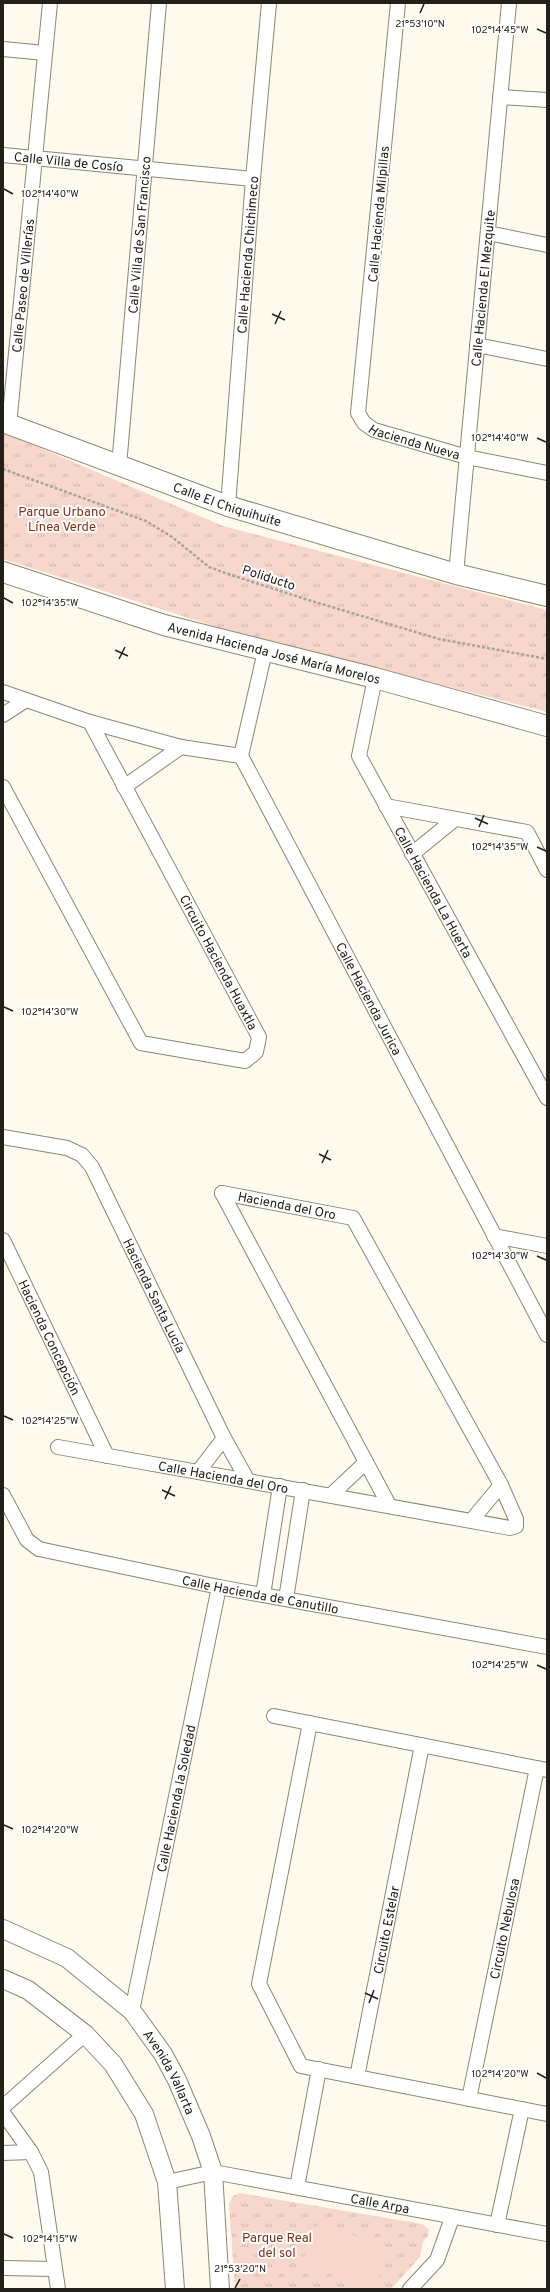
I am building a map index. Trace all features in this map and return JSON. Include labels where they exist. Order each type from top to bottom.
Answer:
[{"type":"main road","name":"Calle El Chiquihuite","points":[[6,423],[228,506],[456,574]]},
{"type":"main road","name":"Avenida Hacienda José María Morelos","points":[[3,572],[164,626],[375,678],[547,726]]},
{"type":"main road","points":[[456,574],[547,596]]},
{"type":"street","name":"Calle Paseo de Villerías","points":[[6,423],[35,158],[50,3]]},
{"type":"street","name":"Calle Villa de San Francisco","points":[[119,466],[159,3]]},
{"type":"street","name":"Calle Hacienda Chichimeco","points":[[228,506],[253,179],[269,3]]},
{"type":"street","name":"Calle Hacienda Milpillas","points":[[364,423],[358,412],[398,3]]},
{"type":"street","name":"Calle Hacienda El Mezquite","points":[[456,574],[509,3]]},
{"type":"street","points":[[3,49],[45,53]]},
{"type":"street","points":[[500,97],[547,100]]},
{"type":"street","name":"Calle Villa de Cosío","points":[[3,155],[253,179]]},
{"type":"street","points":[[488,233],[547,245]]},
{"type":"street","points":[[477,345],[547,359]]},
{"type":"street","name":"Hacienda Nueva","points":[[364,423],[374,430],[467,457],[547,473]]},
{"type":"street","points":[[3,692],[90,722],[181,747],[241,756],[265,651]]},
{"type":"street","name":"Calle Hacienda La Huerta","points":[[375,678],[359,756],[547,1098]]},
{"type":"street","points":[[3,714],[26,700]]},
{"type":"street","name":"Circuito Hacienda Huaxtla","points":[[3,787],[141,1043],[245,1061],[256,1052],[259,1037],[90,722]]},
{"type":"street","points":[[124,786],[181,747]]},
{"type":"street","name":"Calle Hacienda Jurica","points":[[241,756],[547,1336]]},
{"type":"street","points":[[386,806],[527,832],[547,870]]},
{"type":"street","points":[[412,854],[455,819]]},
{"type":"street","name":"Hacienda Santa Lucía","points":[[3,1137],[67,1148],[82,1155],[92,1167],[224,1438],[248,1480]]},
{"type":"street","name":"Hacienda del Oro","points":[[222,1192],[353,1218],[501,1485],[516,1519],[516,1526],[510,1528],[389,1505],[365,1463],[222,1192]]},
{"type":"street","points":[[494,1236],[547,1246]]},
{"type":"street","name":"Hacienda Concepción","points":[[3,1240],[107,1456]]},
{"type":"street","points":[[198,1472],[224,1438]]},
{"type":"street","name":"Calle Hacienda del Oro","points":[[58,1447],[389,1505]]},
{"type":"street","points":[[331,1495],[365,1463]]},
{"type":"street","points":[[472,1520],[501,1485]]},
{"type":"street","points":[[263,1595],[280,1486]]},
{"type":"street","points":[[286,1599],[303,1490]]},
{"type":"street","name":"Calle Hacienda de Canutillo","points":[[3,1495],[27,1540],[39,1549],[219,1587],[547,1647]]},
{"type":"street","name":"Calle Hacienda la Soledad","points":[[132,2011],[219,1587]]},
{"type":"street","points":[[274,1716],[542,1769]]},
{"type":"street","points":[[310,1723],[259,1984],[301,2066],[547,2114]]},
{"type":"street","name":"Circuito Estelar","points":[[357,2077],[422,1745]]},
{"type":"street","name":"Circuito Nebulosa","points":[[469,2099],[542,1769]]},
{"type":"street","name":"Avenida Vallarta","points":[[3,1929],[67,1958],[132,2011],[163,2054],[177,2080],[201,2136],[213,2172],[220,2289]]},
{"type":"street","points":[[3,1979],[28,1990],[85,2034],[113,2064],[144,2114],[167,2182],[175,2289]]},
{"type":"street","points":[[3,2107],[85,2034]]},
{"type":"street","points":[[297,2187],[319,2069]]},
{"type":"street","points":[[497,2225],[522,2109]]},
{"type":"street","points":[[3,2113],[31,2152],[41,2172],[58,2289]]},
{"type":"street","points":[[3,2153],[31,2152]]},
{"type":"street","points":[[167,2182],[213,2172]]},
{"type":"street","name":"Calle Arpa","points":[[213,2172],[452,2218],[547,2234]]},
{"type":"street","points":[[410,2289],[437,2260],[452,2218]]},
{"type":"street","points":[[3,2268],[54,2269]]},
{"type":"path","name":"Poliducto","points":[[3,469],[146,521],[172,537],[209,567],[225,573],[305,599],[439,639],[547,659]]},
{"type":"green space","name":"Parque Urbano Línea Verde","points":[[3,432],[223,526],[547,610],[547,712],[220,628],[3,559]]},
{"type":"green space","name":"Parque Real del sol","points":[[240,2193],[422,2224],[429,2229],[428,2236],[423,2241],[420,2257],[391,2289],[235,2289],[229,2204],[233,2196]]},
{"type":"green space","points":[[320,2220],[391,2252],[373,2289],[364,2289],[302,2261]]}]
